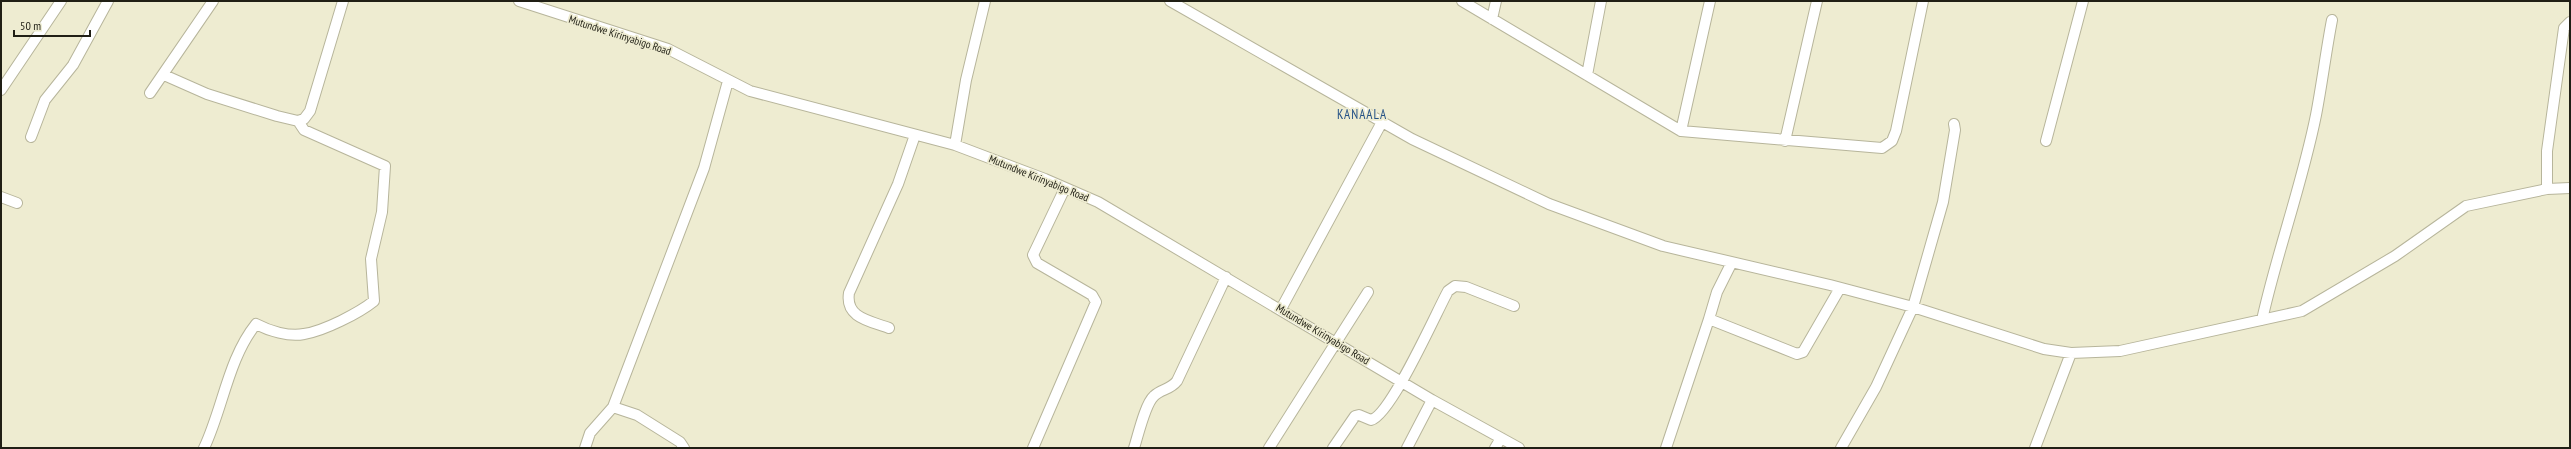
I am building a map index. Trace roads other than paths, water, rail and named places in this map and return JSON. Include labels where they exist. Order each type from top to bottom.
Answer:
[{"type":"street","points":[[1,90],[61,1]]},
{"type":"street","points":[[31,138],[45,100],[73,65],[108,1]]},
{"type":"street","points":[[150,94],[213,1]]},
{"type":"street","points":[[164,75],[207,94],[298,121],[304,119],[310,111],[343,1]]},
{"type":"street","name":"Mutundwe Kirinyabigo Road","points":[[519,1],[668,49],[750,91],[955,145],[1098,202],[1402,380],[1432,400],[1519,448]]},
{"type":"street","points":[[955,145],[966,80],[985,1]]},
{"type":"street","points":[[1170,1],[1185,5],[1382,122],[1454,161],[1549,204],[1663,246],[1731,264],[1840,288],[1913,308],[2044,349],[2071,353],[2120,351],[2204,331],[2286,315],[2312,306],[2395,256],[2466,206],[2547,189],[2570,188]]},
{"type":"street","points":[[1462,1],[1681,131],[1882,148],[1888,145],[1896,131],[1923,1]]},
{"type":"street","points":[[1492,19],[1496,1]]},
{"type":"street","points":[[1587,75],[1601,1]]},
{"type":"street","points":[[1681,131],[1710,1]]},
{"type":"street","points":[[1785,141],[1817,1]]},
{"type":"street","points":[[2046,141],[2083,1]]},
{"type":"street","points":[[2262,320],[2266,298],[2316,116],[2332,20]]},
{"type":"street","points":[[2547,189],[2547,151],[2564,28],[2570,22]]},
{"type":"street","points":[[585,448],[590,433],[613,406],[704,168],[728,81]]},
{"type":"street","points":[[204,448],[215,425],[244,340],[256,324],[269,331],[304,334],[359,313],[374,300],[371,258],[382,212],[385,166],[304,130],[298,121]]},
{"type":"street","points":[[1282,309],[1382,122]]},
{"type":"street","points":[[1840,448],[1876,386],[1913,308],[1942,202],[1955,130],[1954,124]]},
{"type":"street","points":[[889,328],[855,315],[850,309],[848,302],[849,294],[898,184],[915,135]]},
{"type":"street","points":[[1034,448],[1096,302],[1092,295],[1037,263],[1033,258],[1033,251],[1065,188]]},
{"type":"street","points":[[1,197],[17,203]]},
{"type":"street","points":[[1666,448],[1717,292],[1731,264]]},
{"type":"street","points":[[1134,448],[1149,403],[1154,396],[1169,388],[1177,381],[1226,277]]},
{"type":"street","points":[[1333,448],[1355,416],[1358,415],[1371,420],[1380,415],[1402,380],[1448,291],[1455,286],[1466,287],[1514,306]]},
{"type":"street","points":[[1709,319],[1800,353],[1840,288]]},
{"type":"street","points":[[1269,448],[1368,292]]},
{"type":"street","points":[[2035,448],[2071,353]]},
{"type":"street","points":[[1406,448],[1432,400]]},
{"type":"street","points":[[613,406],[637,415],[680,442],[684,448]]},
{"type":"street","points":[[1495,448],[1502,438]]},
{"type":"district","name":"KANAALA","points":[[1362,114]]}]
